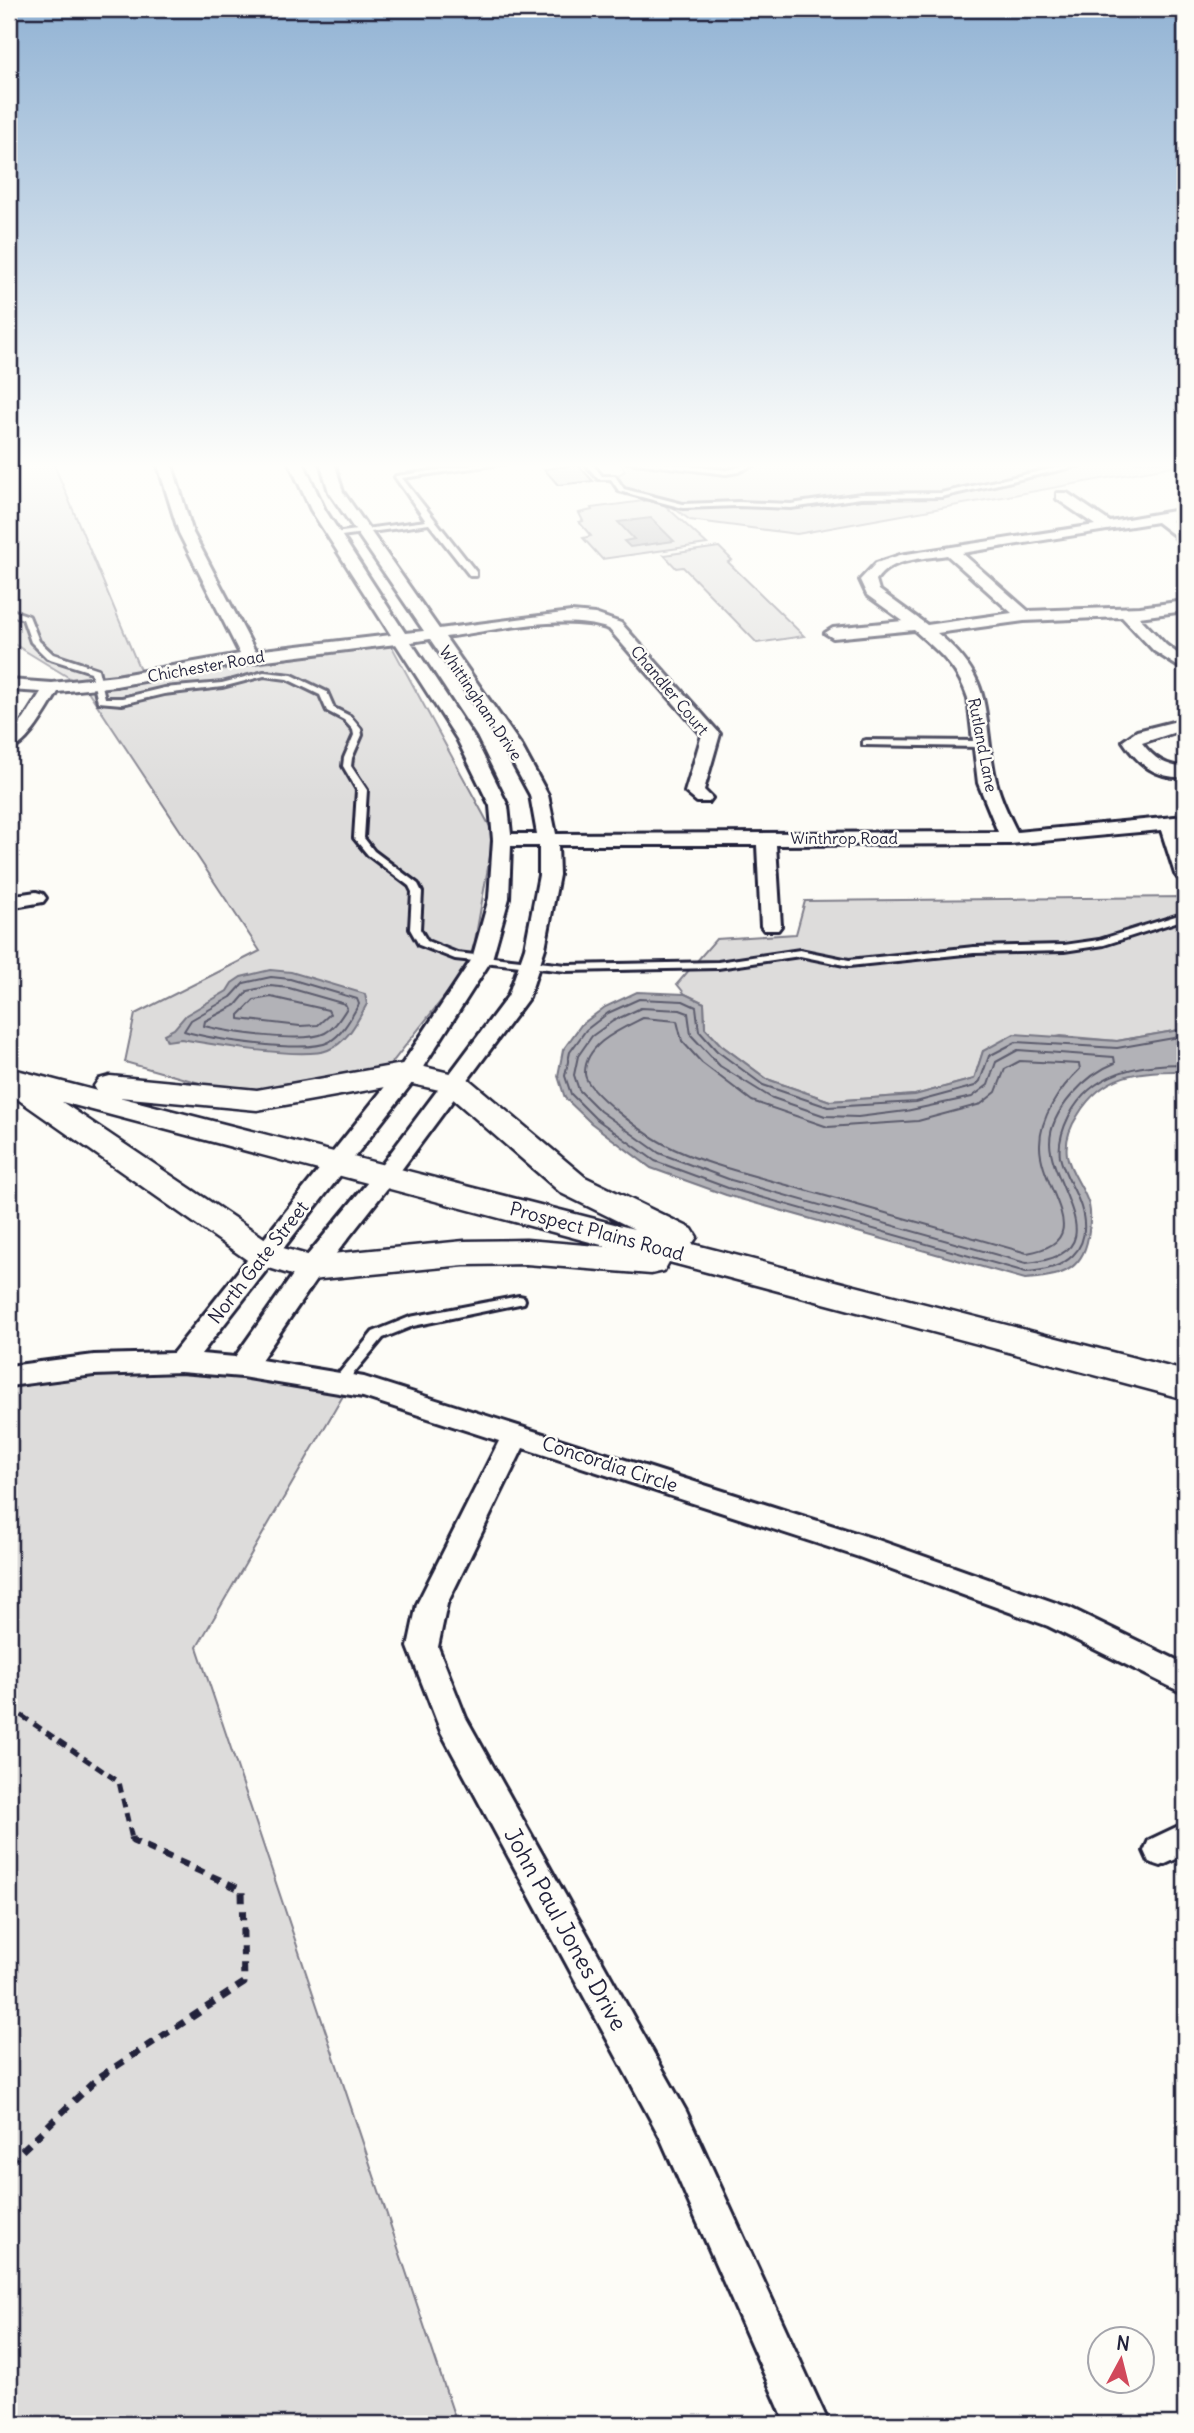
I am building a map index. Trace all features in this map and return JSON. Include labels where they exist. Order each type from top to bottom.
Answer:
[{"type":"street","points":[[208,576],[250,657]]},
{"type":"street","name":"Whittingham Drive","points":[[337,1163],[408,1073],[482,959],[499,898],[502,840],[499,806],[466,739],[361,576]]},
{"type":"street","name":"Whittingham Drive","points":[[385,1176],[518,998],[531,963],[549,875],[548,840],[539,795],[513,747],[393,576]]},
{"type":"street","name":"Rutland Lane","points":[[870,576],[867,580],[872,592],[949,650],[968,676],[981,717],[979,744],[987,785],[1010,838]]},
{"type":"street","points":[[978,576],[1024,616]]},
{"type":"street","points":[[833,633],[919,628],[1024,616],[1126,612],[1185,606]]},
{"type":"street","points":[[1126,612],[1160,648],[1185,666]]},
{"type":"street","name":"Chandler Court","points":[[403,639],[571,617],[595,619],[615,625],[711,734],[694,792],[703,798]]},
{"type":"street","name":"Chichester Road","points":[[9,685],[52,688],[98,683],[250,657],[403,639]]},
{"type":"street","points":[[9,744],[31,722],[52,688]]},
{"type":"street","points":[[1185,724],[1143,735],[1132,741],[1146,759],[1160,770],[1185,772]]},
{"type":"street","points":[[1177,823],[1185,874]]},
{"type":"street","name":"Winthrop Road","points":[[502,840],[1010,838],[1177,823]]},
{"type":"street","points":[[766,838],[771,926]]},
{"type":"street","points":[[9,902],[36,898]]},
{"type":"street","points":[[9,1078],[257,1100],[408,1073],[455,1084],[573,1185],[749,1270]]},
{"type":"street","points":[[9,1078],[263,1254],[311,1268],[464,1254],[526,1252],[749,1270]]},
{"type":"street","name":"Prospect Plains Road","points":[[9,1078],[1185,1385]]},
{"type":"street","name":"North Gate Street","points":[[180,1362],[337,1163]]},
{"type":"street","points":[[242,1367],[311,1268],[385,1176]]},
{"type":"street","name":"Concordia Circle","points":[[9,1376],[94,1365],[180,1362],[242,1367],[364,1387],[855,1543],[1046,1612],[1172,1672],[1185,1681]]},
{"type":"street","name":"John Paul Jones Drive","points":[[516,1434],[432,1604],[422,1647],[452,1722],[673,2124],[808,2424]]},
{"type":"lane","points":[[9,611],[26,618],[35,642],[50,656],[96,671],[99,697],[110,702],[172,690],[222,685],[264,674],[289,677],[324,694],[330,709],[348,718],[358,729],[347,766],[362,790],[358,830],[363,846],[413,884],[417,892],[415,929],[423,943],[455,956],[566,968],[718,965],[800,953],[849,963],[974,950],[1064,948],[1100,943],[1185,916]]},
{"type":"lane","points":[[866,743],[979,744]]},
{"type":"lane","points":[[339,1382],[379,1335],[410,1322],[519,1300]]},
{"type":"path","points":[[9,1707],[119,1782],[133,1841],[242,1891],[244,1983],[98,2078],[9,2163]]},
{"type":"shaded area","points":[[9,576],[100,576],[145,682],[390,643],[494,834],[471,963],[379,1079],[256,1099],[125,1062],[135,1014],[260,951],[86,688],[9,641]]},
{"type":"shaded area","points":[[691,576],[742,576],[804,636],[757,643]]},
{"type":"shaded area","points":[[1185,897],[1185,1029],[1117,1041],[1061,1036],[983,1051],[974,1079],[915,1095],[830,1101],[767,1079],[721,1045],[705,1028],[704,1003],[685,994],[677,984],[716,939],[796,934],[805,901]]},
{"type":"shaded area","points":[[122,1366],[242,1367],[347,1389],[197,1647],[457,2424],[9,2424],[9,1384]]},
{"type":"water","points":[[270,970],[291,972],[365,994],[367,1004],[341,1042],[316,1053],[256,1050],[181,1039],[167,1041],[164,1034],[174,1029],[186,1015],[227,991],[232,983],[241,977]]},
{"type":"water","points":[[637,992],[685,994],[704,1003],[705,1028],[721,1045],[767,1079],[830,1101],[915,1095],[974,1079],[983,1051],[1014,1034],[1117,1041],[1185,1029],[1185,1071],[1138,1073],[1124,1077],[1099,1090],[1088,1101],[1070,1129],[1067,1139],[1071,1168],[1089,1205],[1090,1225],[1085,1249],[1074,1266],[1066,1271],[1048,1277],[1025,1279],[726,1195],[651,1168],[591,1123],[565,1098],[558,1076],[563,1050],[581,1025],[605,1007]]}]
